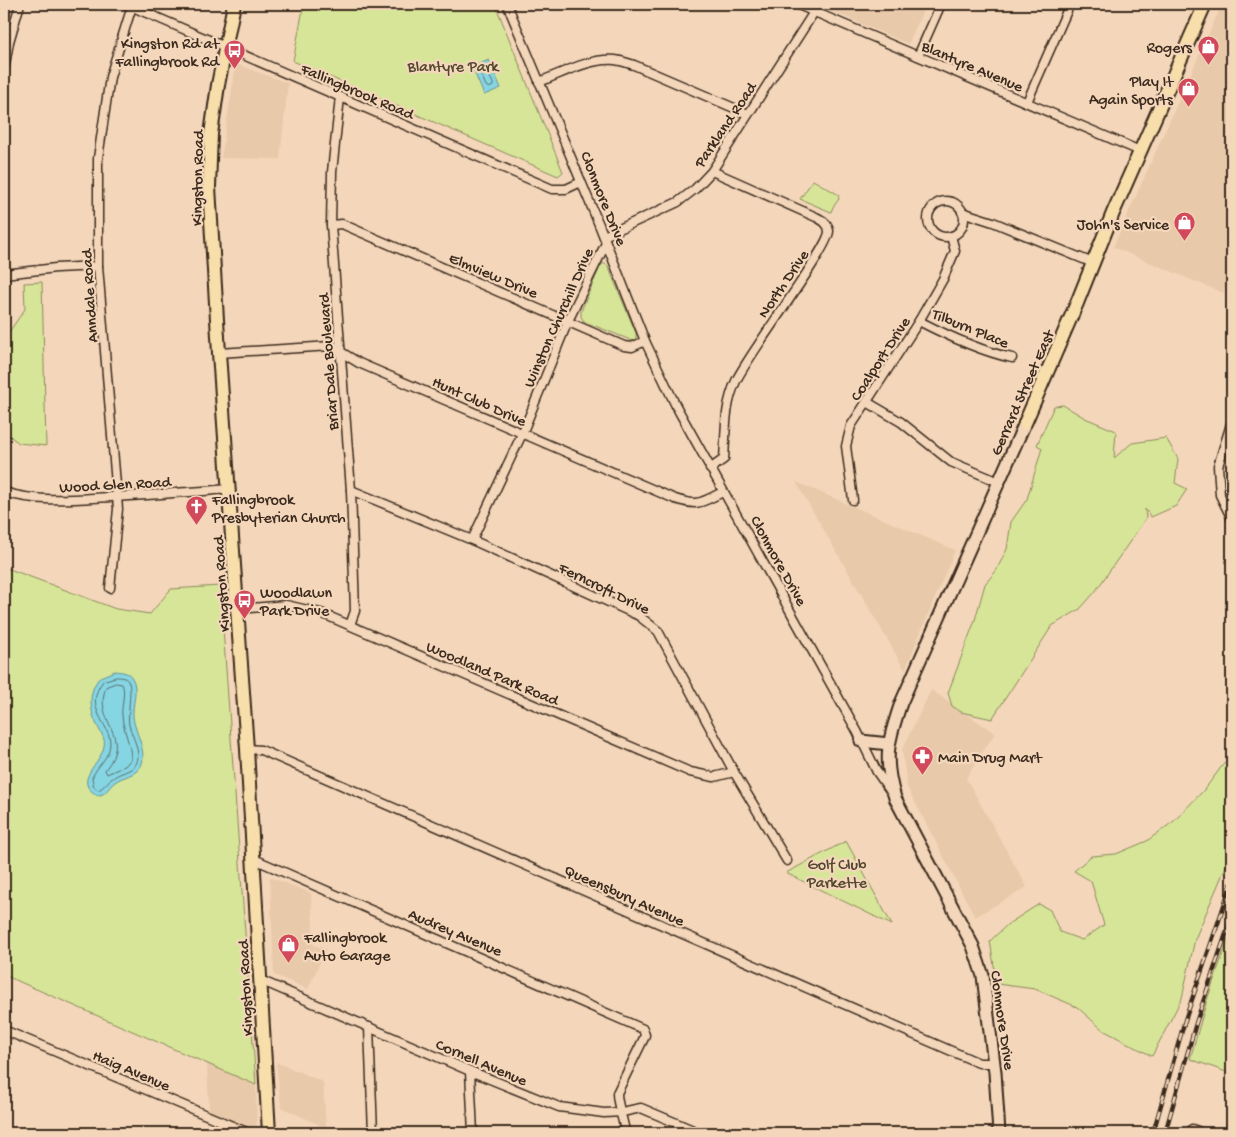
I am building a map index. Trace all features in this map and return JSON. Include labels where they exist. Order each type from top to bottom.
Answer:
[{"type":"main road","name":"Kingston Road","points":[[234,4],[218,85],[209,160],[209,187],[254,859],[269,1133]]},
{"type":"main road","name":"Gerrard Street East","points":[[1025,424],[1140,151],[1205,4]]},
{"type":"street","points":[[4,70],[9,42],[20,4]]},
{"type":"street","name":"Clonmore Drive","points":[[507,4],[605,239],[645,341],[676,406],[857,731],[877,772],[895,798],[974,949],[983,976],[995,1072],[999,1133]]},
{"type":"street","name":"Blantyre Avenue","points":[[796,4],[1140,151]]},
{"type":"street","points":[[918,56],[941,4]]},
{"type":"street","points":[[1027,102],[1070,4]]},
{"type":"street","name":"Fallingbrook Road","points":[[129,5],[552,189],[566,190],[581,182]]},
{"type":"street","name":"Anndale Road","points":[[110,588],[118,509],[98,266],[98,158],[110,77],[129,5]]},
{"type":"street","name":"Parkland Road","points":[[605,239],[678,202],[695,189],[712,171],[814,12]]},
{"type":"street","points":[[539,82],[585,64],[599,60],[615,60],[634,65],[748,114]]},
{"type":"street","name":"Briar Dale Boulevard","points":[[340,97],[332,172],[331,225],[351,490],[355,611],[350,625]]},
{"type":"street","name":"North Drive","points":[[710,469],[724,460],[726,414],[737,378],[760,340],[817,257],[829,230],[826,224],[816,217],[712,171]]},
{"type":"street","points":[[944,201],[955,203],[962,212],[963,224],[951,236],[935,232],[929,222],[930,211],[938,203],[944,201]]},
{"type":"street","points":[[962,212],[988,220],[1093,263]]},
{"type":"street","name":"Elmview Drive","points":[[331,225],[342,224],[626,346],[632,346],[645,341]]},
{"type":"street","name":"Coalport Drive","points":[[853,500],[846,446],[851,426],[919,321],[943,279],[955,250],[951,236]]},
{"type":"street","name":"Winston Churchill Drive","points":[[472,540],[522,434],[568,321],[605,239]]},
{"type":"street","points":[[4,274],[56,268],[98,266]]},
{"type":"street","name":"Tilburn Place","points":[[919,321],[998,355],[1012,358]]},
{"type":"street","name":"Hunt Club Drive","points":[[219,353],[331,346],[359,363],[666,495],[691,504],[703,502],[723,492]]},
{"type":"street","points":[[867,402],[901,422],[951,462],[999,482]]},
{"type":"street","points":[[1232,421],[1218,466],[1220,495],[1232,519]]},
{"type":"street","name":"Gerrard Street East","points":[[895,798],[887,759],[889,744],[901,703],[1025,424]]},
{"type":"street","name":"Wood Glen Road","points":[[4,492],[32,499],[69,499],[229,489]]},
{"type":"street","name":"Ferncroft Drive","points":[[351,490],[472,540],[639,616],[658,631],[734,772],[787,861]]},
{"type":"street","name":"Woodland Park Road","points":[[238,609],[286,605],[321,613],[690,772],[714,777],[734,772]]},
{"type":"street","points":[[861,742],[889,744]]},
{"type":"street","name":"Queensbury Avenue","points":[[247,749],[261,750],[979,1063],[993,1063]]},
{"type":"street","name":"Audrey Avenue","points":[[254,859],[640,1027],[644,1032],[644,1038],[617,1093],[617,1100],[622,1112]]},
{"type":"street","name":"Cornell Avenue","points":[[260,980],[559,1108],[604,1113],[641,1108],[700,1133]]},
{"type":"street","points":[[369,1027],[373,1133]]},
{"type":"street","name":"Haig Avenue","points":[[4,1030],[249,1133]]},
{"type":"street","points":[[470,1071],[472,1133]]},
{"type":"street","points":[[622,1112],[625,1133]]},
{"type":"street","points":[[1192,1129],[1202,1133]]},
{"type":"shaded area","points":[[816,4],[926,4],[908,44]]},
{"type":"shaded area","points":[[1222,4],[1232,4],[1232,271],[1223,293],[1113,247]]},
{"type":"shaded area","points":[[236,64],[288,83],[280,159],[221,158]]},
{"type":"shaded area","points":[[796,482],[955,550],[905,670]]},
{"type":"shaded area","points":[[931,690],[995,733],[966,778],[1027,887],[975,917],[907,787],[902,750]]},
{"type":"shaded area","points":[[270,877],[311,893],[314,945],[326,949],[308,989],[274,975]]},
{"type":"shaded area","points":[[276,1062],[323,1082],[326,1128],[281,1107]]},
{"type":"shaded area","points":[[207,1063],[256,1085],[257,1133],[210,1133]]},
{"type":"green space","name":"Blantyre Park","points":[[304,4],[495,4],[563,172],[558,176],[293,61]]},
{"type":"green space","points":[[813,180],[839,195],[839,199],[831,212],[800,199]]},
{"type":"green space","points":[[603,263],[608,266],[636,333],[636,338],[633,341],[585,322],[581,317],[581,311]]},
{"type":"green space","points":[[42,282],[46,446],[19,443],[4,432],[4,339],[25,309],[24,283]]},
{"type":"green space","points":[[1063,405],[1085,418],[1116,431],[1114,458],[1132,443],[1166,438],[1178,459],[1175,483],[1187,489],[1176,506],[1151,517],[1145,509],[1146,518],[1095,592],[1080,609],[1052,626],[992,719],[961,712],[952,706],[948,693],[975,620],[985,584],[996,571],[1007,549],[1011,522],[1027,499],[1042,448],[1037,445],[1054,406]]},
{"type":"green space","points":[[4,567],[116,609],[150,614],[171,589],[220,586],[256,1085],[4,975]]},
{"type":"green space","points":[[1232,753],[1232,852],[1195,939],[1182,998],[1152,1056],[1103,1030],[1077,1007],[1035,989],[997,984],[990,941],[1008,924],[1039,904],[1050,910],[1060,932],[1082,940],[1104,925],[1091,881],[1074,871],[1091,856],[1116,854],[1147,841],[1174,821],[1204,790]]},
{"type":"green space","name":"Golf Club Parkette","points":[[846,841],[892,925],[786,873]]},
{"type":"green space","points":[[1231,931],[1232,1074],[1190,1059],[1207,1000]]},
{"type":"water","points":[[489,60],[501,88],[484,95],[472,67]]},
{"type":"water","points":[[115,671],[129,675],[134,682],[133,716],[142,748],[143,760],[136,772],[118,780],[103,794],[97,795],[90,790],[87,778],[102,752],[104,743],[92,713],[91,700],[93,688],[100,677]]},
{"type":"railway","points":[[1153,1133],[1185,1020],[1232,882]]},
{"type":"railway","points":[[1165,1133],[1196,1023],[1232,916]]},
{"type":"place","name":"Rogers","points":[[1208,65]]},
{"type":"place","name":"Kingston Rd at Fallingbrook Rd","points":[[235,70]]},
{"type":"place","name":"Play It Again Sports","points":[[1189,108]]},
{"type":"place","name":"John's Service","points":[[1185,242]]},
{"type":"place","name":"Fallingbrook Presbyterian Church","points":[[196,526]]},
{"type":"place","name":"Woodlawn Park Drive","points":[[244,619]]},
{"type":"place","name":"Main Drug Mart","points":[[922,775]]},
{"type":"place","name":"Fallingbrook Auto Garage","points":[[288,964]]}]
